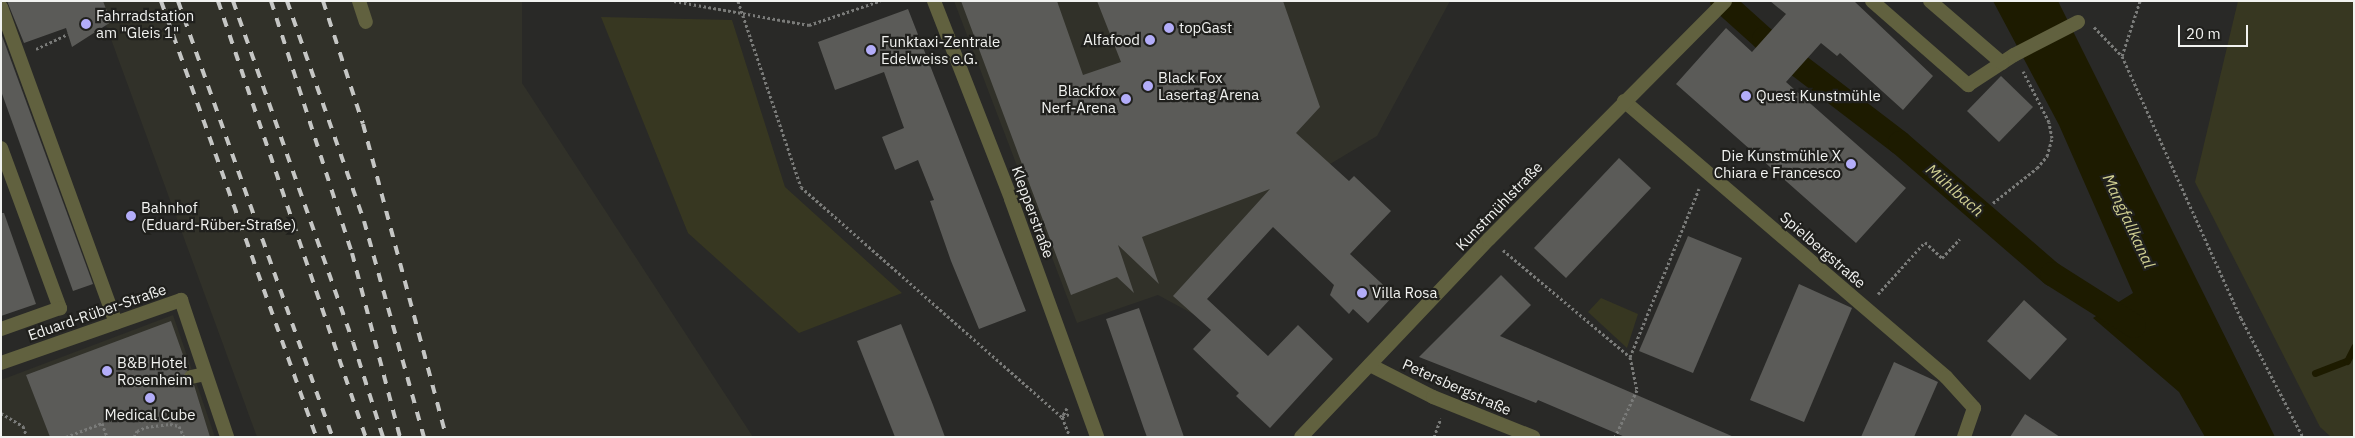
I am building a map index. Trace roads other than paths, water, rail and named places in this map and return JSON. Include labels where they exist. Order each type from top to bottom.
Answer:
[{"type":"street","points":[[360,1],[366,22]]},
{"type":"street","name":"Klepperstraße","points":[[934,1],[1011,199],[1097,437]]},
{"type":"street","name":"Kunstmühlstraße","points":[[1301,437],[1489,239],[1725,1]]},
{"type":"street","points":[[1872,1],[1968,85],[2014,55],[2078,22]]},
{"type":"street","points":[[1930,1],[2002,63]]},
{"type":"street","points":[[1,6],[116,323]]},
{"type":"street","name":"Spielbergstraße","points":[[1624,101],[1946,377],[1974,408],[1964,437]]},
{"type":"street","points":[[1,148],[60,308],[1,329]]},
{"type":"street","name":"Eduard-Rüber-Straße","points":[[1,363],[180,300],[227,437]]},
{"type":"street","name":"Petersbergstraße","points":[[1370,365],[1433,397],[1532,437]]},
{"type":"street","points":[[191,377],[205,374]]},
{"type":"water","name":"Mangfallkanal","points":[[1993,1],[2058,1],[2275,437],[2205,437],[2179,392],[2093,318],[2133,293],[2059,125]]},
{"type":"waterway","name":"Mühlbach","points":[[1722,1],[1764,39],[1900,143],[2052,274],[2134,326]]},
{"type":"waterway","points":[[2315,373],[2347,361],[2354,347]]},
{"type":"railway","points":[[161,1],[316,437]]},
{"type":"railway","points":[[178,1],[332,437]]},
{"type":"railway","points":[[218,1],[366,437]]},
{"type":"railway","points":[[233,1],[353,342],[383,437]]},
{"type":"railway","points":[[271,1],[352,253],[400,437]]},
{"type":"railway","points":[[287,1],[364,221],[424,437]]},
{"type":"railway","points":[[323,1],[363,124],[446,437]]},
{"type":"place","name":"Fahrradstation am \"Gleis 1\"","points":[[86,24]]},
{"type":"place","name":"topGast","points":[[1169,28]]},
{"type":"place","name":"Alfafood","points":[[1150,40]]},
{"type":"place","name":"Funktaxi-Zentrale Edelweiss e.G.","points":[[871,50]]},
{"type":"place","name":"Black Fox Lasertag Arena","points":[[1148,86]]},
{"type":"place","name":"Quest Kunstmühle","points":[[1746,96]]},
{"type":"place","name":"Blackfox Nerf-Arena","points":[[1126,99]]},
{"type":"place","name":"Die Kunstmühle X Chiara e Francesco","points":[[1851,164]]},
{"type":"place","name":"Bahnhof (Eduard-Rüber-Straße)","points":[[131,216]]},
{"type":"place","name":"Villa Rosa","points":[[1362,293]]},
{"type":"place","name":"B&B Hotel Rosenheim","points":[[107,371]]},
{"type":"place","name":"Medical Cube","points":[[150,398]]}]
